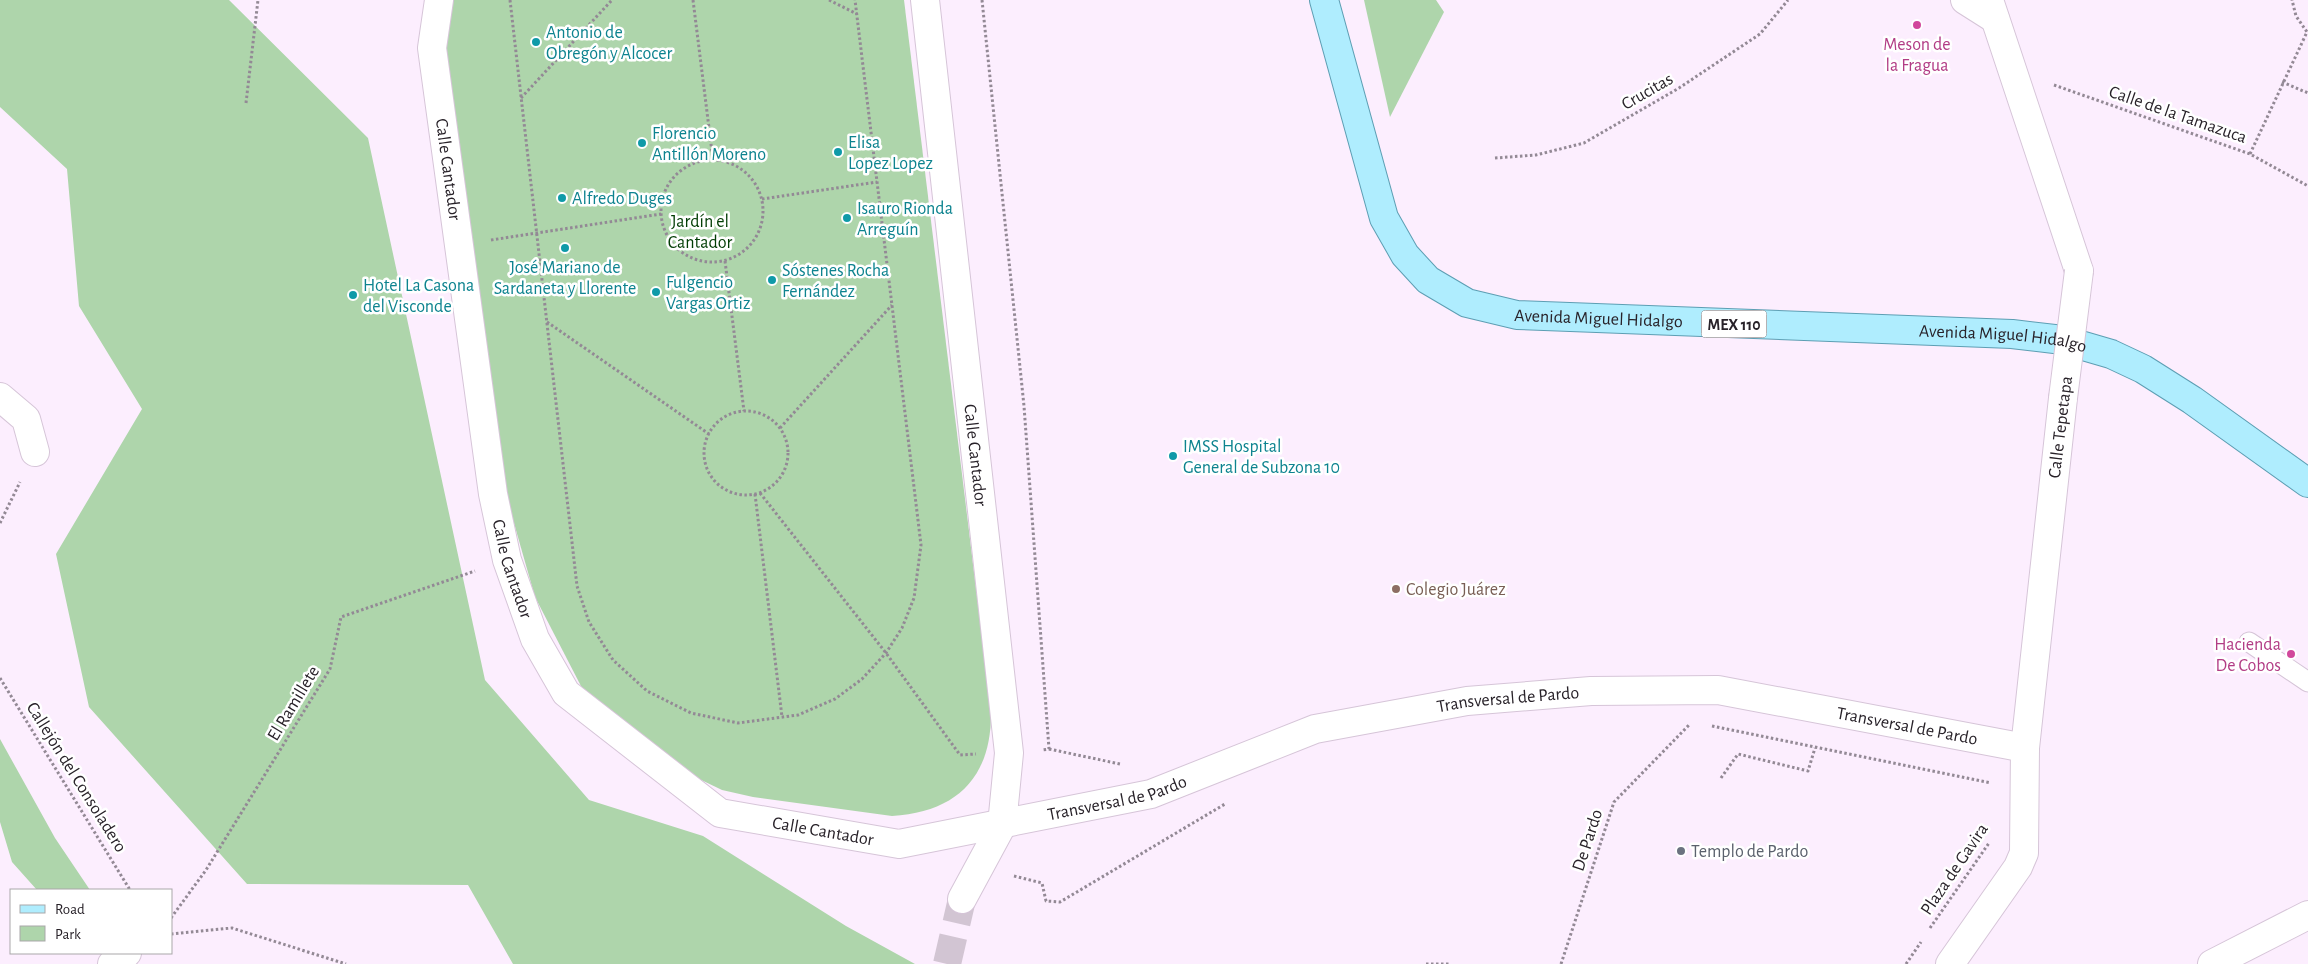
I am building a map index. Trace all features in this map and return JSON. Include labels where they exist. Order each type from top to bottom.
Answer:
[{"type":"main road","name":"Avenida Miguel Hidalgo","points":[[1324,0],[1384,218],[1405,255],[1428,280],[1467,303],[1517,315],[2012,334],[2063,340],[2111,354],[2143,369],[2192,400],[2308,483]]},
{"type":"street","name":"Calle Cantador","points":[[439,0],[432,48],[493,494],[507,560],[535,639],[566,692],[720,813],[899,844],[1002,825],[1009,753],[925,0]]},
{"type":"street","points":[[1965,0],[1992,10]]},
{"type":"street","name":"Calle Tepetapa","points":[[1950,964],[2018,867],[2024,853],[2025,748],[2078,271],[1992,10]]},
{"type":"street","points":[[0,396],[26,419],[35,452]]},
{"type":"street","name":"Transversal de Pardo","points":[[1002,825],[1151,794],[1316,729],[1467,701],[1591,691],[1718,690],[2025,748]]},
{"type":"street","points":[[962,899],[1002,825]]},
{"type":"street","points":[[2212,964],[2308,915]]},
{"type":"street","points":[[2212,964],[2308,935]]},
{"type":"street","points":[[112,964],[116,958],[125,954]]},
{"type":"lane","points":[[2249,642],[2308,682]]},
{"type":"path","points":[[246,103],[258,0]]},
{"type":"path","points":[[510,0],[577,586],[589,622],[614,660],[647,691],[690,713],[738,723],[798,715],[835,699],[862,679],[886,653],[902,628],[914,598],[921,545],[855,0]]},
{"type":"path","points":[[521,98],[612,0]]},
{"type":"path","points":[[693,0],[713,160]]},
{"type":"path","points":[[829,0],[857,14]]},
{"type":"path","name":"Crucitas","points":[[1495,158],[1536,155],[1584,143],[1679,88],[1760,34],[1788,0]]},
{"type":"path","points":[[2250,154],[2307,32],[2296,16],[2292,0]]},
{"type":"path","points":[[2282,82],[2308,93]]},
{"type":"path","name":"Calle de la Tamazuca","points":[[2048,83],[2250,154],[2308,186]]},
{"type":"path","points":[[713,160],[730,162],[744,171],[755,184],[762,199],[763,215],[756,237],[740,254],[725,261],[711,263],[696,260],[682,253],[671,242],[664,229],[661,214],[663,197],[670,182],[682,170],[696,162],[713,160]]},
{"type":"path","points":[[762,199],[877,182]]},
{"type":"path","points":[[458,245],[661,214]]},
{"type":"path","points":[[725,261],[744,411]]},
{"type":"path","points":[[780,428],[892,305]]},
{"type":"path","points":[[547,322],[709,434]]},
{"type":"path","points":[[744,411],[766,416],[780,428],[788,449],[787,463],[782,476],[772,487],[760,493],[746,496],[732,493],[719,485],[710,475],[705,461],[705,448],[709,434],[718,422],[728,415],[744,411]]},
{"type":"path","points":[[0,523],[35,452]]},
{"type":"path","points":[[760,493],[886,653]]},
{"type":"path","points":[[755,494],[782,717]]},
{"type":"path","name":"El Ramillete","points":[[172,917],[206,870],[330,669],[340,617],[507,560]]},
{"type":"path","name":"Callejón del Consoladero","points":[[0,678],[129,889]]},
{"type":"path","name":"De Pardo","points":[[1560,964],[1614,802],[1692,722],[1683,721]]},
{"type":"path","points":[[1711,726],[1991,783],[1993,791]]},
{"type":"path","points":[[1721,778],[1738,754],[1808,771],[1815,748]]},
{"type":"path","points":[[978,868],[1042,883],[1046,901],[1060,902],[1229,801]]},
{"type":"path","name":"Plaza de Gavira","points":[[1928,931],[1990,840]]},
{"type":"path","points":[[172,934],[232,928],[346,964]]},
{"type":"path","name":"Plaza de Gavira","points":[[1906,964],[1923,939]]},
{"type":"path","points":[[1426,964],[1449,964]]},
{"type":"green space","points":[[0,0],[229,0],[368,138],[485,680],[589,800],[703,836],[846,926],[915,964],[513,964],[468,885],[247,884],[89,707],[56,554],[142,409],[79,306],[67,169],[0,107]]},
{"type":"green space","name":"Jardín el Cantador","points":[[451,0],[904,0],[991,711],[990,734],[985,755],[977,772],[966,787],[952,798],[935,807],[915,813],[892,816],[753,797],[722,790],[693,776],[582,688],[535,597],[506,495],[448,117],[445,30]]},
{"type":"green space","points":[[1364,0],[1436,0],[1444,12],[1390,117]]},
{"type":"green space","points":[[0,739],[55,838],[89,889],[36,889],[12,862],[0,822]]},
{"type":"tunnel","points":[[947,964],[962,899]]},
{"type":"place","name":"Meson de la Fragua","points":[[1917,25]]},
{"type":"place","name":"Antonio de Obregón y Alcocer","points":[[536,42]]},
{"type":"place","name":"Florencio Antillón Moreno","points":[[642,143]]},
{"type":"place","name":"Elisa Lopez Lopez","points":[[838,152]]},
{"type":"place","name":"Alfredo Duges","points":[[562,198]]},
{"type":"place","name":"Isauro Rionda Arreguín","points":[[847,218]]},
{"type":"place","name":"José Mariano de Sardaneta y Llorente","points":[[565,248]]},
{"type":"place","name":"Sóstenes Rocha Fernández","points":[[772,280]]},
{"type":"place","name":"Fulgencio Vargas Ortiz","points":[[656,292]]},
{"type":"place","name":"Hotel La Casona del Visconde","points":[[353,295]]},
{"type":"place","name":"IMSS Hospital General de Subzona 10","points":[[1173,456]]},
{"type":"place","name":"Colegio Juárez","points":[[1396,589]]},
{"type":"place","name":"Hacienda De Cobos","points":[[2291,654]]},
{"type":"place","name":"Templo de Pardo","points":[[1681,851]]}]
